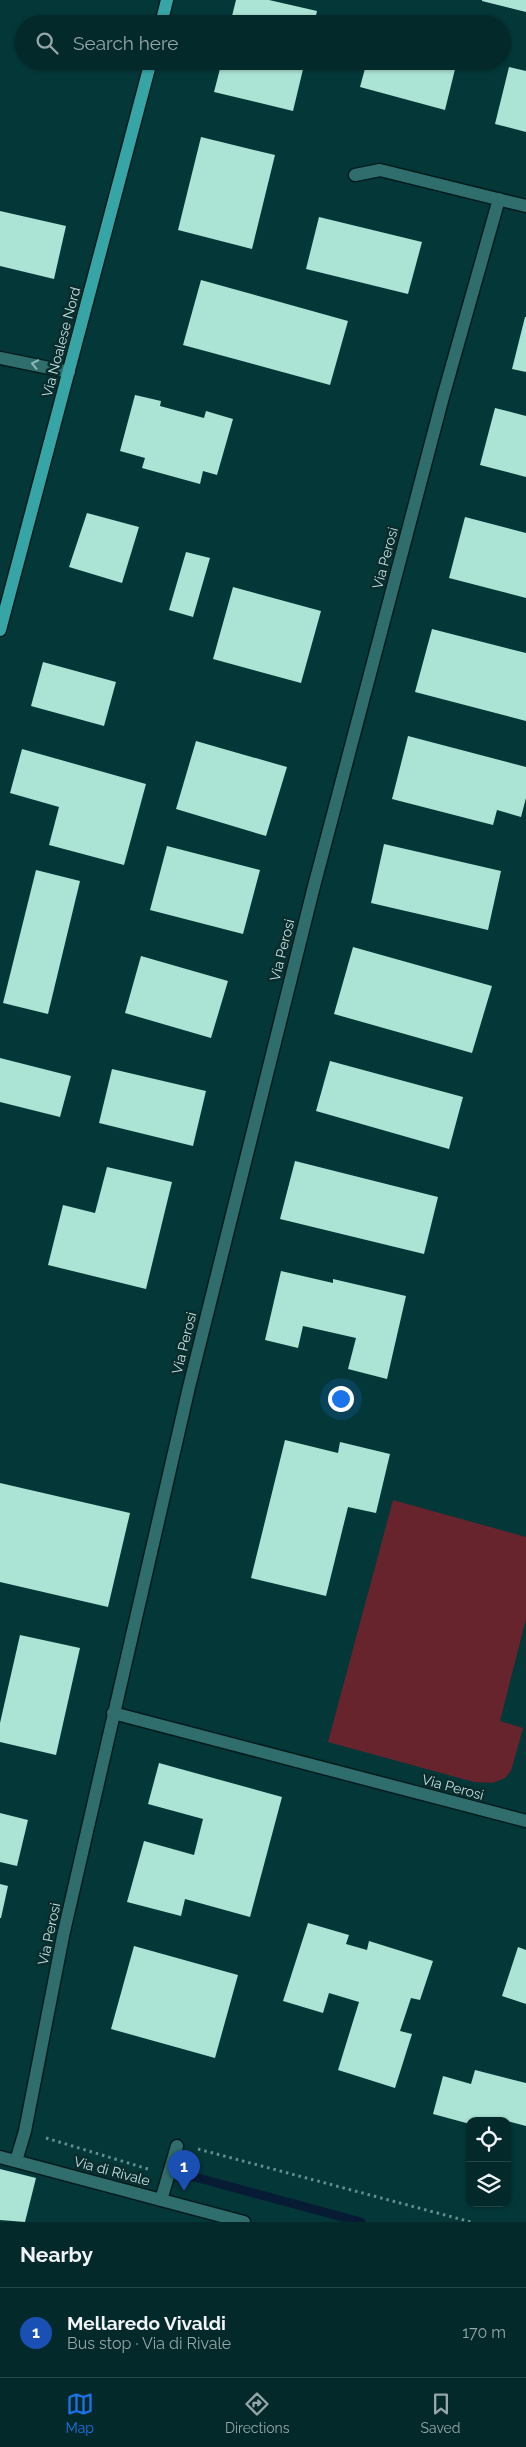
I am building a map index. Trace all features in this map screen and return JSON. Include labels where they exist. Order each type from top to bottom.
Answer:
[{"type":"main road","points":[[163,15],[167,0]]},
{"type":"main road","name":"Via Noalese Nord","points":[[0,630],[149,70]]},
{"type":"street","points":[[355,175],[380,170],[526,206]]},
{"type":"street","name":"Via Perosi","points":[[16,2161],[25,2131],[63,1936],[189,1388],[313,890],[443,397],[499,199]]},
{"type":"street","points":[[0,358],[69,372]]},
{"type":"street","name":"Via Perosi","points":[[113,1713],[526,1820]]},
{"type":"street","points":[[161,2200],[177,2146]]},
{"type":"street","name":"Via di Rivale","points":[[0,2157],[244,2222]]},
{"type":"path","points":[[25,2131],[168,2175]]},
{"type":"path","points":[[177,2146],[206,2150],[470,2222]]},
{"type":"shaded area","points":[[393,1500],[526,1537],[526,1619],[500,1721],[523,1728],[511,1771],[505,1778],[492,1783],[474,1782],[328,1742]]},
{"type":"building","points":[[236,0],[269,0],[317,11],[316,15],[232,15]]},
{"type":"building","points":[[526,0],[526,12],[482,1]]},
{"type":"building","points":[[511,67],[526,71],[526,132],[495,124],[508,70],[511,70]]},
{"type":"building","points":[[220,70],[303,70],[293,111],[214,92]]},
{"type":"building","points":[[365,70],[455,70],[445,110],[360,87]]},
{"type":"building","points":[[201,137],[275,155],[252,249],[178,230]]},
{"type":"building","points":[[0,211],[66,226],[54,279],[0,266]]},
{"type":"building","points":[[319,217],[422,242],[408,294],[306,269]]},
{"type":"building","points":[[201,280],[348,321],[330,385],[183,345]]},
{"type":"building","points":[[526,317],[526,372],[512,369]]},
{"type":"building","points":[[135,395],[161,401],[160,406],[204,418],[206,411],[233,419],[217,475],[203,471],[200,484],[142,468],[145,458],[120,451]]},
{"type":"building","points":[[495,408],[526,416],[526,477],[480,465]]},
{"type":"building","points":[[87,513],[139,527],[122,583],[69,567]]},
{"type":"building","points":[[465,517],[526,533],[526,598],[449,578]]},
{"type":"building","points":[[186,552],[210,558],[193,617],[169,610]]},
{"type":"building","points":[[233,587],[321,611],[301,683],[213,659]]},
{"type":"building","points":[[432,629],[526,653],[526,721],[415,692]]},
{"type":"building","points":[[43,662],[116,682],[104,726],[31,706]]},
{"type":"building","points":[[408,736],[526,767],[526,798],[521,817],[497,810],[493,825],[392,799]]},
{"type":"building","points":[[196,741],[287,767],[266,836],[176,809]]},
{"type":"building","points":[[22,749],[146,784],[124,865],[49,845],[59,807],[10,793]]},
{"type":"building","points":[[384,844],[501,871],[488,930],[371,903]]},
{"type":"building","points":[[167,846],[260,870],[243,934],[150,910]]},
{"type":"building","points":[[36,870],[80,881],[48,1014],[3,1003]]},
{"type":"building","points":[[353,947],[492,986],[472,1053],[334,1014]]},
{"type":"building","points":[[141,956],[228,981],[211,1038],[125,1013]]},
{"type":"building","points":[[0,1058],[71,1076],[60,1117],[0,1102]]},
{"type":"building","points":[[330,1061],[463,1097],[449,1149],[316,1111]]},
{"type":"building","points":[[112,1069],[206,1091],[193,1146],[99,1123]]},
{"type":"building","points":[[295,1161],[438,1197],[424,1254],[280,1219]]},
{"type":"building","points":[[107,1167],[172,1182],[146,1289],[48,1265],[63,1205],[95,1213]]},
{"type":"building","points":[[281,1271],[333,1283],[333,1279],[406,1296],[387,1379],[348,1369],[356,1338],[303,1326],[298,1348],[265,1340]]},
{"type":"building","points":[[285,1440],[338,1453],[340,1442],[390,1454],[376,1513],[348,1507],[326,1596],[251,1578]]},
{"type":"building","points":[[0,1483],[130,1513],[108,1607],[0,1582]]},
{"type":"building","points":[[20,1635],[80,1648],[56,1755],[0,1742],[0,1723]]},
{"type":"building","points":[[159,1763],[282,1797],[250,1917],[185,1899],[181,1916],[127,1902],[144,1841],[194,1855],[203,1819],[148,1804]]},
{"type":"building","points":[[0,1813],[28,1820],[17,1866],[0,1862]]},
{"type":"building","points":[[0,1884],[8,1886],[1,1918],[0,1918]]},
{"type":"building","points":[[308,1923],[349,1935],[346,1944],[367,1950],[369,1941],[433,1961],[420,2000],[411,1998],[400,2031],[412,2034],[395,2088],[338,2070],[359,2002],[329,1993],[323,2013],[283,2001]]},
{"type":"building","points":[[134,1946],[238,1975],[215,2058],[111,2029]]},
{"type":"building","points":[[518,1947],[526,1950],[526,2004],[502,1996]]},
{"type":"building","points":[[475,2070],[526,2083],[526,2126],[511,2122],[511,2117],[466,2117],[466,2123],[433,2114],[443,2076],[471,2084]]},
{"type":"building","points":[[0,2169],[36,2178],[25,2222],[0,2220]]},
{"type":"waterway","points":[[187,2175],[361,2222]]},
{"type":"place","name":"Mellaredo Vivaldi","points":[[184,2191]]}]
